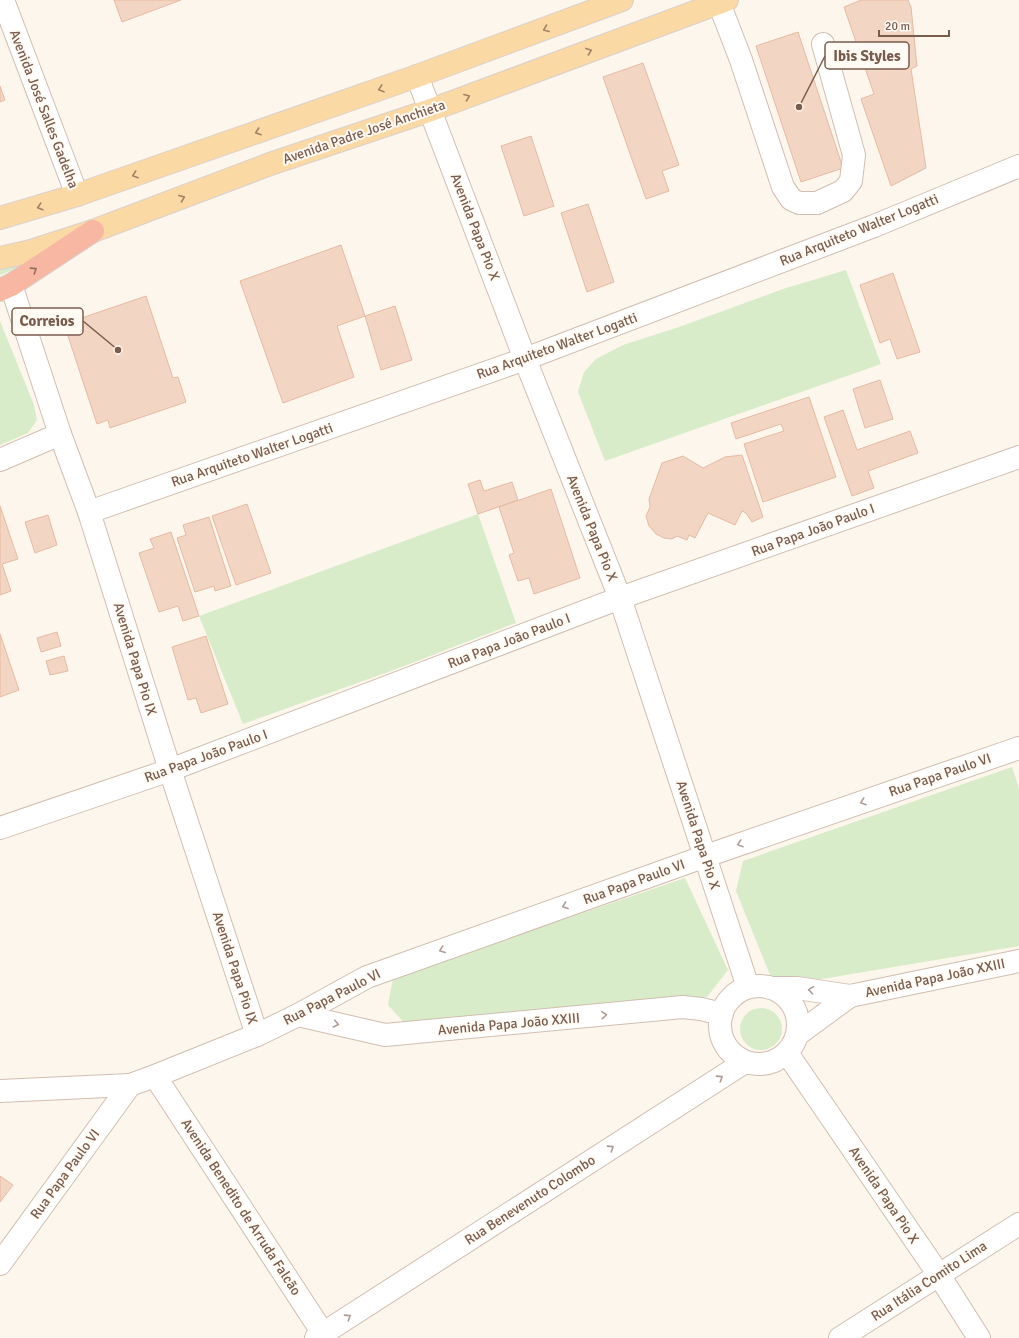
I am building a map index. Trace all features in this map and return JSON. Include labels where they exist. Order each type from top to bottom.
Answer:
[{"type":"highway","points":[[5,288],[93,231]]},
{"type":"main road","points":[[0,218],[77,195],[417,76],[622,0]]},
{"type":"main road","name":"Avenida Padre José Anchieta","points":[[0,258],[31,251],[93,231],[270,164],[431,110],[723,1]]},
{"type":"street","name":"Avenida José Salles Gadelha","points":[[4,0],[77,195]]},
{"type":"street","points":[[723,1],[783,187],[791,199],[799,203],[817,203],[843,191],[850,181],[854,155],[823,44]]},
{"type":"street","name":"Avenida Papa Pio X","points":[[417,76],[525,359],[620,598],[706,856],[748,988]]},
{"type":"street","name":"Rua Arquiteto Walter Logatti","points":[[89,512],[525,359],[874,226],[1019,166]]},
{"type":"street","name":"Avenida Papa Pio IX","points":[[5,288],[89,512],[170,770],[257,1034]]},
{"type":"street","points":[[0,460],[60,434]]},
{"type":"street","name":"Rua Papa João Paulo I","points":[[0,828],[170,770],[620,598],[1019,457]]},
{"type":"street","name":"Rua Papa Paulo VI","points":[[257,1034],[298,1015],[367,977],[706,856],[1019,748]]},
{"type":"street","name":"Avenida Papa João XXIII","points":[[770,988],[797,988],[850,996],[1019,961]]},
{"type":"street","points":[[759,986],[770,988],[781,992],[790,1000],[796,1011],[798,1034],[794,1044],[787,1053],[778,1060],[767,1064],[756,1065],[745,1062],[735,1056],[727,1048],[722,1037],[720,1025],[722,1014],[728,1002],[737,993],[748,988],[759,986]]},
{"type":"street","name":"Avenida Papa João XXIII","points":[[798,1034],[850,996]]},
{"type":"street","name":"Avenida Papa João XXIII","points":[[298,1015],[384,1035],[683,1007],[701,1009],[722,1014]]},
{"type":"street","points":[[0,1091],[130,1085],[257,1034]]},
{"type":"street","name":"Avenida Papa Pio X","points":[[787,1053],[939,1275],[979,1338]]},
{"type":"street","name":"Rua Benevenuto Colombo","points":[[322,1336],[745,1062]]},
{"type":"street","name":"Avenida Benedito de Arruda Falcão","points":[[155,1076],[322,1336]]},
{"type":"street","name":"Rua Papa Paulo VI","points":[[0,1264],[130,1085]]},
{"type":"street","name":"Rua Itália Comito Lima","points":[[840,1338],[1019,1224]]},
{"type":"green space","points":[[32,262],[0,275],[0,269]]},
{"type":"green space","points":[[846,270],[881,364],[605,461],[578,392],[584,372],[596,359],[623,345],[679,327],[783,289]]},
{"type":"green space","points":[[0,321],[34,405],[37,420],[28,433],[0,445]]},
{"type":"green space","points":[[478,514],[516,623],[391,671],[243,724],[199,616]]},
{"type":"green space","points":[[1012,767],[1019,788],[1019,946],[798,983],[770,975],[736,891],[743,861]]},
{"type":"green space","points":[[685,878],[728,970],[707,997],[667,997],[409,1028],[388,1005],[393,978]]},
{"type":"green space","points":[[761,1008],[776,1014],[782,1029],[776,1044],[761,1050],[746,1044],[740,1029],[746,1014]]},
{"type":"building","points":[[114,0],[181,0],[122,22]]},
{"type":"building","points":[[861,0],[908,0],[911,7],[917,66],[911,69],[926,168],[891,186],[861,99],[874,94],[844,7]]},
{"type":"building","points":[[798,32],[843,168],[801,182],[756,46]]},
{"type":"building","points":[[643,63],[679,165],[662,171],[669,191],[646,199],[603,77]]},
{"type":"building","points":[[0,86],[5,100],[0,102]]},
{"type":"building","points":[[531,136],[554,206],[524,216],[501,146]]},
{"type":"building","points":[[588,204],[614,282],[587,292],[561,213]]},
{"type":"building","points":[[341,245],[365,316],[337,326],[354,377],[283,403],[240,281]]},
{"type":"building","points":[[893,273],[920,352],[897,359],[890,339],[880,343],[860,285]]},
{"type":"building","points":[[146,296],[173,378],[178,377],[186,402],[110,428],[108,420],[97,424],[64,324]]},
{"type":"building","points":[[395,306],[412,360],[381,370],[365,316]]},
{"type":"building","points":[[880,380],[893,419],[865,428],[853,389]]},
{"type":"building","points":[[809,397],[836,477],[763,502],[744,444],[784,431],[781,424],[736,439],[731,423]]},
{"type":"building","points":[[843,410],[857,450],[910,431],[918,453],[868,471],[874,488],[852,496],[824,417]]},
{"type":"building","points":[[742,455],[763,517],[752,522],[746,513],[742,511],[735,525],[708,513],[695,538],[689,535],[687,540],[677,536],[672,539],[664,538],[656,534],[649,526],[646,516],[650,507],[649,499],[662,463],[683,456],[703,468],[725,457]]},
{"type":"building","points":[[480,480],[484,491],[512,482],[518,500],[478,514],[468,484]]},
{"type":"building","points":[[551,489],[580,578],[534,594],[529,578],[518,581],[509,555],[514,553],[499,507]]},
{"type":"building","points":[[247,504],[271,573],[236,585],[212,516]]},
{"type":"building","points":[[0,506],[18,559],[2,564],[11,591],[0,595]]},
{"type":"building","points":[[48,515],[57,545],[35,553],[25,522]]},
{"type":"building","points":[[209,517],[231,586],[215,591],[214,586],[195,592],[177,538],[186,535],[183,525]]},
{"type":"building","points":[[171,532],[199,616],[183,621],[178,606],[159,612],[139,553],[154,548],[150,539]]},
{"type":"building","points":[[57,632],[61,646],[41,652],[37,638]]},
{"type":"building","points":[[0,634],[19,690],[0,697]]},
{"type":"building","points":[[206,636],[228,704],[201,713],[196,698],[188,700],[172,647]]},
{"type":"building","points":[[64,656],[68,671],[50,675],[46,661]]},
{"type":"building","points":[[0,1176],[13,1185],[0,1202]]},
{"type":"place","name":"Ibis Styles","points":[[799,107]]},
{"type":"place","name":"Correios","points":[[118,350]]}]
